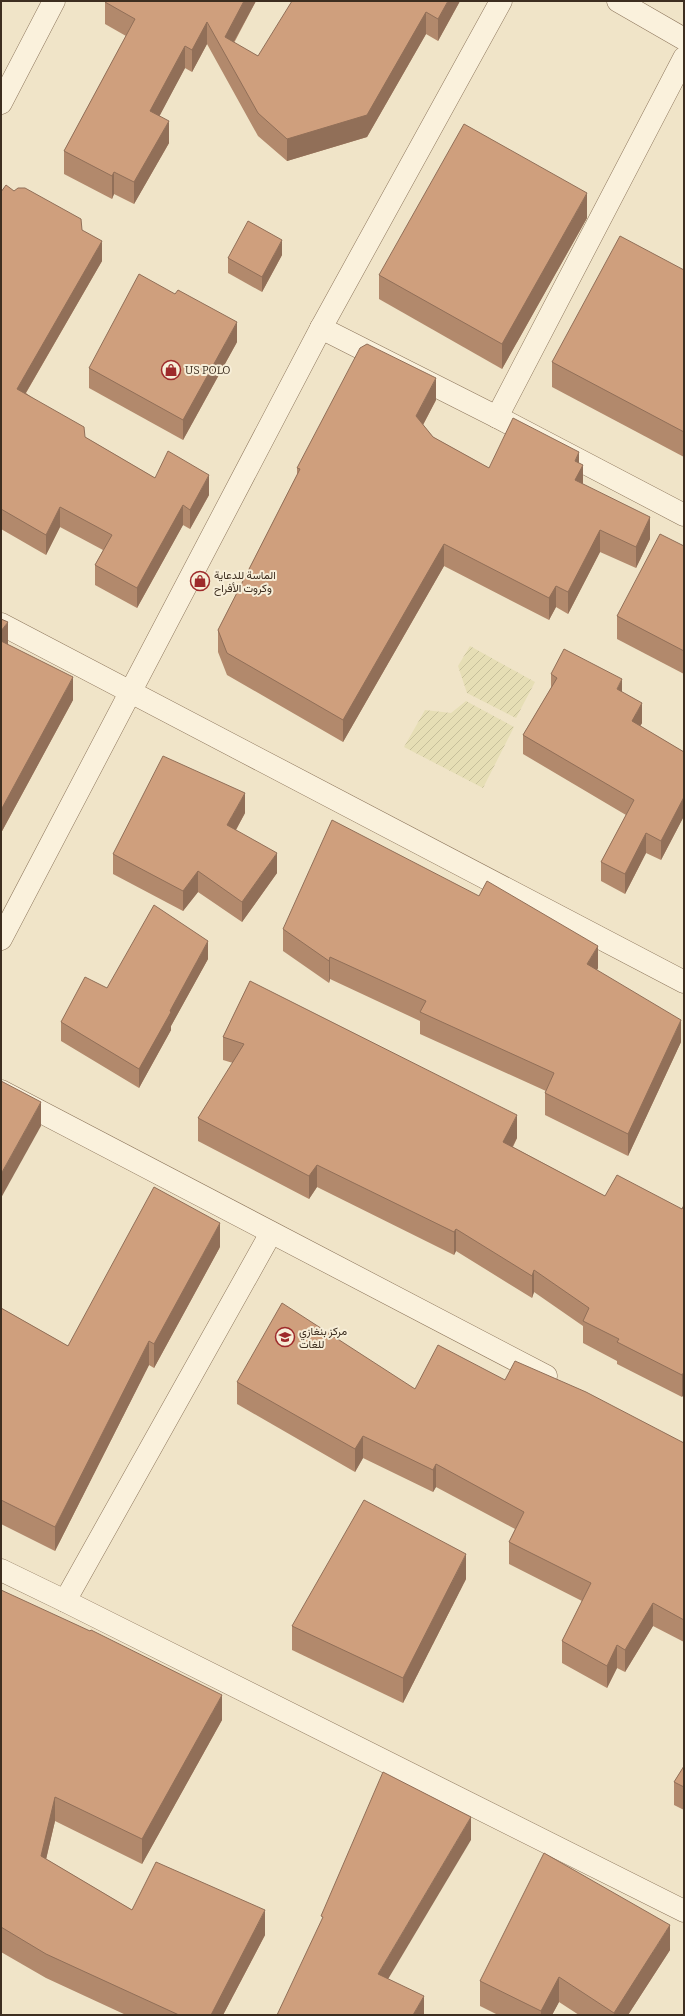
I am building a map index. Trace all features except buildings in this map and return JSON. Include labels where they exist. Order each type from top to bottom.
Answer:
[{"type":"street","points":[[1,103],[54,1]]},
{"type":"street","points":[[1,939],[321,328],[501,1]]},
{"type":"street","points":[[618,1],[684,39]]},
{"type":"street","points":[[497,417],[684,58]]},
{"type":"street","points":[[321,328],[497,417],[684,515]]},
{"type":"street","points":[[1,624],[684,982]]},
{"type":"street","points":[[1,1091],[565,1386]]},
{"type":"street","points":[[65,1601],[271,1233]]},
{"type":"street","points":[[1,1570],[684,1911]]},
{"type":"shaded area","points":[[470,646],[535,682],[516,718],[467,693],[458,666]]},
{"type":"shaded area","points":[[466,701],[514,727],[483,788],[404,747],[425,710],[451,713]]},
{"type":"place","name":"US POLO","points":[[171,370]]},
{"type":"place","name":"الماسة للدعاية وكروت الأفراح","points":[[200,581]]},
{"type":"place","name":"مركز بنغازي للغات","points":[[285,1337]]}]
